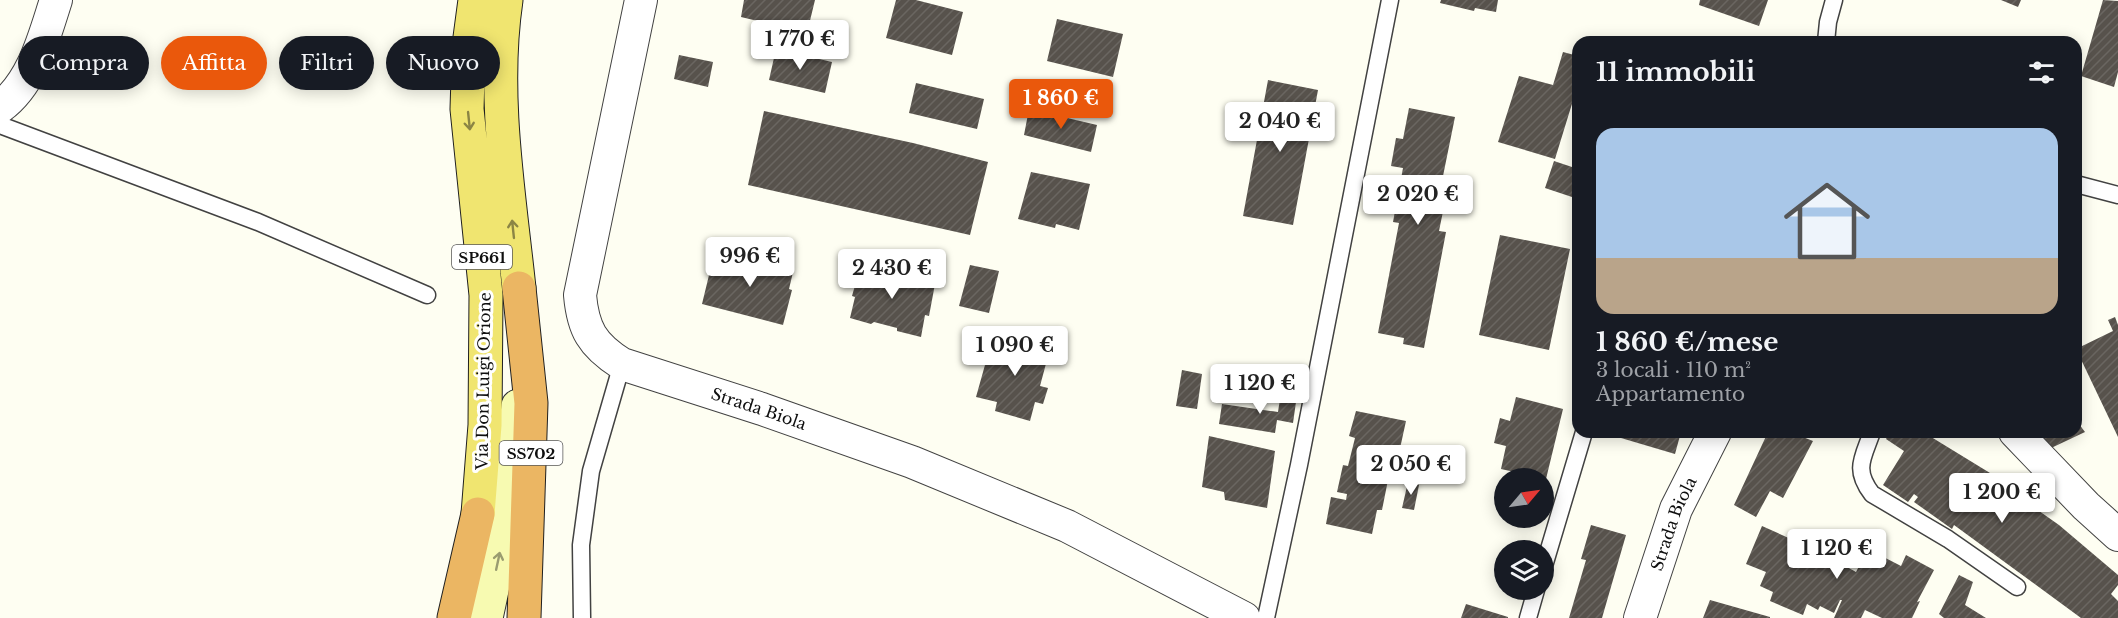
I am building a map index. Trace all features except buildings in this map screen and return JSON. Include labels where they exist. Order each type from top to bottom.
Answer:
[{"type":"highway","name":"SS702","points":[[519,288],[531,403],[524,618]]},
{"type":"highway","points":[[454,618],[478,514]]},
{"type":"main road","name":"Via Don Luigi Orione","points":[[470,618],[485,425],[486,295],[467,109],[475,0]]},
{"type":"main road","name":"Via Don Luigi Orione","points":[[486,618],[504,534],[518,408],[519,288],[500,98],[501,33],[506,0]]},
{"type":"street","points":[[0,107],[20,87],[40,50],[56,0]]},
{"type":"street","name":"Strada Biola","points":[[641,0],[580,295],[582,316],[590,336],[604,352],[622,364],[762,409],[912,462],[1067,526],[1244,618]]},
{"type":"street","name":"Strada Biola","points":[[1640,618],[1676,509],[1712,438]]},
{"type":"street","points":[[2020,438],[2086,506],[2118,535]]},
{"type":"lane","points":[[1266,618],[1299,465],[1390,0]]},
{"type":"lane","points":[[1827,36],[1834,0]]},
{"type":"lane","points":[[0,125],[258,222],[428,295]]},
{"type":"lane","points":[[2082,186],[2118,195]]},
{"type":"lane","points":[[582,618],[582,545],[591,471],[622,364]]},
{"type":"lane","points":[[1552,540],[1582,438]]},
{"type":"lane","points":[[1870,438],[1860,466],[1863,483],[1872,494],[1948,539],[2017,587]]},
{"type":"lane","points":[[1528,618],[1533,600]]}]
